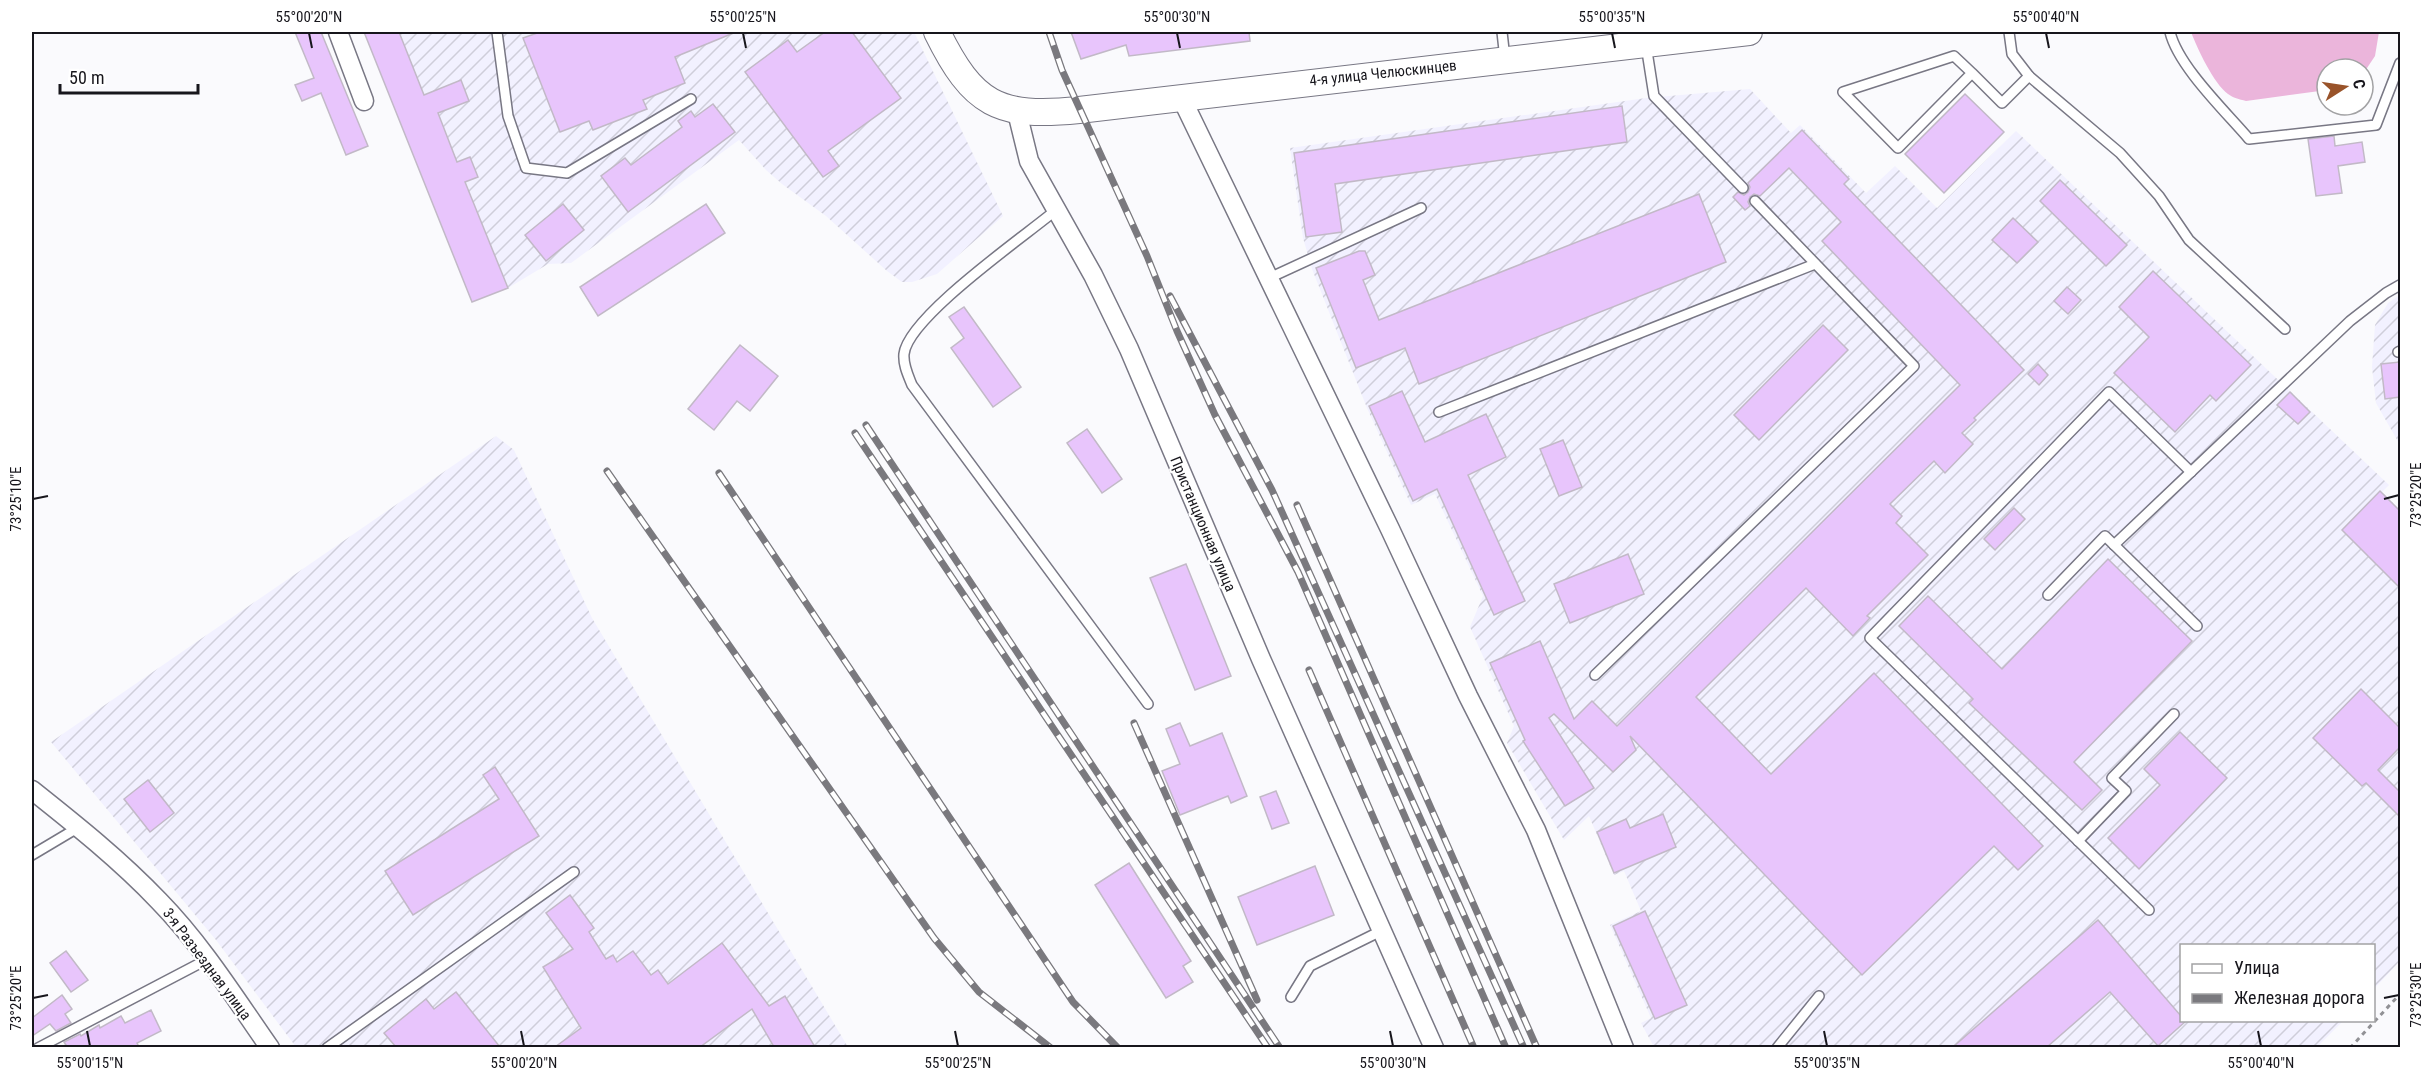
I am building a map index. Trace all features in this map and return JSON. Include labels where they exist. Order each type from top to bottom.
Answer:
[{"type":"main road","points":[[937,32],[949,56],[969,85],[994,104],[1017,112]]},
{"type":"main road","name":"4-я улица Челюскинцев","points":[[1017,112],[1071,111],[1646,42],[1749,32]]},
{"type":"street","points":[[338,32],[364,101]]},
{"type":"street","points":[[1181,97],[1267,279],[1390,529],[1467,696],[1536,830],[1624,1047]]},
{"type":"street","name":"Пристанционная улица","points":[[1017,112],[1029,161],[1093,275],[1129,349],[1261,659],[1434,1047]]},
{"type":"street","name":"3-я Разъездная улица","points":[[32,789],[79,827],[160,902],[208,959],[270,1047]]},
{"type":"lane","points":[[496,32],[508,116],[526,168],[567,173],[691,99]]},
{"type":"lane","points":[[1502,32],[1505,59]]},
{"type":"lane","points":[[2009,32],[2012,54],[2029,76],[2120,153],[2159,196],[2189,240],[2285,329]]},
{"type":"lane","points":[[2170,32],[2173,45],[2204,87],[2249,139],[2376,125],[2400,63]]},
{"type":"lane","points":[[1646,42],[1654,96],[1743,188]]},
{"type":"lane","points":[[1972,73],[1898,148],[1842,92],[1954,56],[1972,73],[2002,103],[2029,76]]},
{"type":"lane","points":[[1595,675],[1914,366],[1755,201]]},
{"type":"lane","points":[[1267,279],[1421,208]]},
{"type":"lane","points":[[1056,210],[940,304],[910,337],[904,353],[905,367],[912,385],[1148,704]]},
{"type":"lane","points":[[1439,412],[1815,264]]},
{"type":"lane","points":[[2114,545],[2350,321],[2385,293],[2400,285]]},
{"type":"lane","points":[[2149,910],[1870,638],[2109,392],[2191,472]]},
{"type":"lane","points":[[2048,595],[2105,536],[2197,626]]},
{"type":"lane","points":[[2078,841],[2126,791],[2112,778],[2174,714]]},
{"type":"lane","points":[[32,855],[79,827]]},
{"type":"lane","points":[[327,1047],[574,872]]},
{"type":"lane","points":[[1291,997],[1310,966],[1383,930]]},
{"type":"lane","points":[[38,1047],[208,959]]},
{"type":"lane","points":[[1777,1047],[1819,996]]},
{"type":"path","points":[[2375,1020],[2400,994]]},
{"type":"path","points":[[2350,1047],[2374,1022]]},
{"type":"shaded area","points":[[364,32],[914,32],[1003,216],[937,274],[912,282],[902,282],[826,216],[782,184],[739,140],[571,263],[548,264],[508,288],[472,302]]},
{"type":"shaded area","points":[[2191,32],[2379,32],[2374,57],[2315,57],[2315,92],[2246,101],[2230,95],[2223,89],[2202,56]]},
{"type":"shaded area","points":[[1750,89],[1791,133],[1800,125],[1866,193],[1895,166],[1937,208],[2016,131],[2389,485],[2382,492],[2400,510],[2400,961],[2375,988],[2375,944],[2180,944],[2180,1022],[2342,1022],[2317,1047],[1654,1047],[1641,1023],[1651,1018],[1610,925],[1641,911],[1624,871],[1614,875],[1589,816],[1564,840],[1507,743],[1514,726],[1470,627],[1483,596],[1435,494],[1411,505],[1367,408],[1312,269],[1303,238],[1290,148],[1646,98]]},
{"type":"shaded area","points":[[2400,295],[2400,445],[2376,403],[2372,367],[2375,325],[2388,303]]},
{"type":"shaded area","points":[[496,436],[514,450],[592,618],[848,1047],[296,1047],[216,940],[51,742]]},
{"type":"building","points":[[295,32],[321,32],[368,146],[346,155],[321,93],[302,101],[295,85],[314,78]]},
{"type":"building","points":[[364,32],[399,32],[424,95],[461,80],[469,101],[438,113],[457,162],[470,157],[478,177],[465,182],[508,288],[472,302]]},
{"type":"building","points":[[540,32],[736,32],[675,57],[685,83],[643,100],[647,109],[593,130],[589,121],[560,132],[523,38]]},
{"type":"building","points":[[825,32],[852,32],[901,98],[828,151],[839,166],[823,177],[745,72],[788,40],[797,52]]},
{"type":"building","points":[[1071,32],[1249,32],[1250,41],[1129,56],[1126,45],[1081,59]]},
{"type":"building","points":[[1965,94],[2004,132],[1944,193],[1905,154]]},
{"type":"building","points":[[713,104],[735,132],[628,212],[601,176],[625,158],[631,165],[682,127],[678,121],[691,111],[695,117]]},
{"type":"building","points":[[1622,106],[1627,142],[1335,184],[1342,232],[1306,237],[1294,153]]},
{"type":"building","points":[[1802,130],[1849,179],[1844,184],[2024,370],[1974,418],[1976,420],[1962,433],[1973,444],[1945,473],[1934,461],[1890,504],[1902,516],[1896,523],[1928,555],[1867,616],[1870,618],[1853,636],[1806,588],[1696,697],[1771,774],[1874,673],[2043,846],[2018,870],[1994,846],[1862,975],[1630,736],[1636,750],[1613,772],[1554,714],[1549,718],[1594,788],[1565,806],[1523,741],[1525,740],[1490,663],[1540,641],[1574,719],[1592,701],[1617,726],[1960,385],[1822,241],[1841,222],[1789,168],[1760,196],[1754,194],[1750,197],[1748,202],[1750,206],[1745,210],[1733,197],[1738,192],[1744,195],[1748,192],[1750,187],[1748,183]]},
{"type":"building","points":[[2334,136],[2335,146],[2362,142],[2365,162],[2338,166],[2342,193],[2316,196],[2308,139]]},
{"type":"building","points":[[2060,180],[2127,245],[2106,266],[2040,201]]},
{"type":"building","points":[[1699,194],[1726,262],[1419,384],[1405,348],[1356,368],[1316,268],[1359,251],[1365,251],[1375,275],[1363,280],[1379,320]]},
{"type":"building","points":[[563,204],[584,230],[546,261],[525,235]]},
{"type":"building","points":[[706,204],[725,233],[598,316],[580,287]]},
{"type":"building","points":[[2013,218],[2038,242],[2017,263],[1992,240]]},
{"type":"building","points":[[2153,271],[2251,365],[2216,401],[2210,395],[2175,432],[2114,373],[2149,337],[2119,307]]},
{"type":"building","points":[[2067,287],[2081,300],[2068,314],[2054,301]]},
{"type":"building","points":[[964,307],[1021,387],[993,407],[951,348],[964,338],[949,317]]},
{"type":"building","points":[[1823,325],[1848,350],[1759,440],[1734,415]]},
{"type":"building","points":[[740,345],[778,376],[750,411],[737,401],[714,430],[688,409]]},
{"type":"building","points":[[2400,362],[2400,397],[2385,399],[2381,364]]},
{"type":"building","points":[[2038,364],[2048,375],[2039,385],[2028,374]]},
{"type":"building","points":[[1402,391],[1425,442],[1486,414],[1506,457],[1468,475],[1525,601],[1494,615],[1437,489],[1413,501],[1369,406]]},
{"type":"building","points":[[2290,392],[2310,412],[2298,424],[2277,405]]},
{"type":"building","points":[[1087,429],[1122,479],[1102,493],[1067,443]]},
{"type":"building","points":[[1563,440],[1582,487],[1559,496],[1540,449]]},
{"type":"building","points":[[2380,491],[2400,511],[2400,588],[2342,530]]},
{"type":"building","points":[[2014,508],[2025,519],[1995,550],[1984,539]]},
{"type":"building","points":[[1628,554],[1644,594],[1570,623],[1554,584]]},
{"type":"building","points":[[2108,559],[2192,641],[2074,762],[2102,790],[2082,810],[1969,703],[1973,699],[1899,626],[1928,596],[2002,669]]},
{"type":"building","points":[[1186,564],[1231,676],[1195,690],[1150,578]]},
{"type":"building","points":[[2361,689],[2400,728],[2400,747],[2378,770],[2400,792],[2400,817],[2366,783],[2362,786],[2313,738]]},
{"type":"building","points":[[1180,723],[1190,746],[1222,733],[1247,796],[1231,803],[1228,796],[1180,815],[1162,771],[1180,764],[1166,729]]},
{"type":"building","points":[[2180,732],[2227,778],[2139,869],[2108,838],[2160,785],[2144,769]]},
{"type":"building","points":[[495,767],[539,836],[413,915],[385,871],[499,799],[483,775]]},
{"type":"building","points":[[148,780],[174,813],[150,832],[124,799]]},
{"type":"building","points":[[1276,791],[1289,823],[1272,829],[1260,797]]},
{"type":"building","points":[[1663,814],[1676,847],[1614,873],[1597,832],[1626,819],[1630,828]]},
{"type":"building","points":[[1129,863],[1191,961],[1183,966],[1193,982],[1166,998],[1095,885]]},
{"type":"building","points":[[1315,866],[1334,915],[1257,945],[1238,897]]},
{"type":"building","points":[[570,895],[594,928],[589,932],[606,959],[613,955],[617,962],[633,951],[651,975],[658,970],[668,984],[722,943],[769,1006],[785,996],[815,1047],[774,1047],[752,1009],[700,1047],[555,1047],[581,1028],[543,967],[573,949],[546,913]]},
{"type":"building","points":[[1645,911],[1687,1005],[1655,1019],[1613,926]]},
{"type":"building","points":[[2098,920],[2180,1015],[2180,1022],[2185,1022],[2158,1046],[2110,992],[2047,1047],[1953,1047]]},
{"type":"building","points":[[66,951],[88,980],[71,992],[50,963]]},
{"type":"building","points":[[456,992],[500,1047],[396,1047],[384,1033],[426,999],[434,1009]]},
{"type":"building","points":[[62,995],[72,1009],[65,1014],[71,1023],[56,1031],[50,1024],[32,1036],[32,1018]]},
{"type":"building","points":[[151,1010],[161,1031],[137,1043],[139,1047],[62,1047],[66,1045],[64,1042],[80,1034],[81,1036],[99,1025],[100,1028],[121,1016],[125,1023]]},
{"type":"railway","points":[[1049,32],[1062,70],[1147,256],[1177,331],[1215,415],[1298,572],[1506,1048]]},
{"type":"railway","points":[[1170,296],[1272,490],[1524,1048]]},
{"type":"railway","points":[[866,425],[1280,1048]]},
{"type":"railway","points":[[855,433],[1268,1048]]},
{"type":"railway","points":[[607,471],[934,938],[979,992],[1051,1048]]},
{"type":"railway","points":[[719,473],[1073,1002],[1118,1048]]},
{"type":"railway","points":[[1297,505],[1537,1048]]},
{"type":"railway","points":[[1309,670],[1474,1048]]},
{"type":"railway","points":[[1134,723],[1257,1000]]}]
